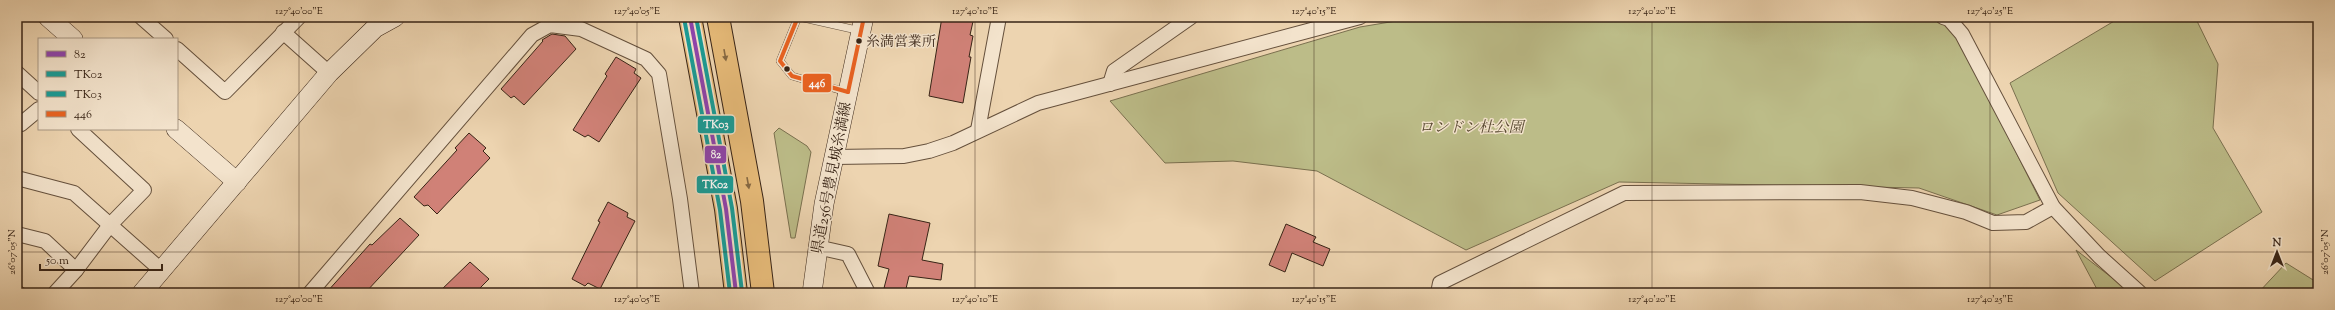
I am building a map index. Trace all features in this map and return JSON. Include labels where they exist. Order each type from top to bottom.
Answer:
[{"type":"highway","points":[[690,17],[724,201],[736,293]]},
{"type":"highway","points":[[718,17],[752,201],[763,293]]},
{"type":"street","points":[[48,17],[72,38]]},
{"type":"street","points":[[141,17],[165,38]]},
{"type":"street","points":[[178,50],[225,92],[299,17]]},
{"type":"street","points":[[142,293],[329,73],[375,28],[395,17]]},
{"type":"street","points":[[978,130],[1000,17]]},
{"type":"street","points":[[1110,84],[1114,71],[1191,17]]},
{"type":"street","points":[[834,157],[904,156],[929,151],[1038,103],[1360,17]]},
{"type":"street","points":[[1943,17],[1949,19],[1962,34],[2053,207],[2099,256],[2140,293]]},
{"type":"street","name":"県道256号豊見城糸満線","points":[[812,293],[817,247],[834,157],[863,24]]},
{"type":"street","points":[[310,293],[532,35],[550,25],[581,29],[646,59],[659,74],[680,199],[692,293]]},
{"type":"street","points":[[283,32],[329,73]]},
{"type":"street","points":[[17,73],[38,92]]},
{"type":"street","points":[[17,123],[21,124],[38,110]]},
{"type":"street","points":[[55,293],[76,270],[110,225],[144,190],[79,130]]},
{"type":"street","points":[[177,130],[237,182]]},
{"type":"street","points":[[17,178],[74,193],[161,270]]},
{"type":"street","points":[[1438,293],[1440,283],[1624,193],[1860,192],[1912,198],[1966,212],[1993,223],[2026,222],[2053,207]]},
{"type":"street","points":[[17,234],[45,241],[76,270]]},
{"type":"street","points":[[817,247],[848,254],[868,293]]},
{"type":"lane","points":[[848,92],[792,76],[780,61],[799,17],[863,24]]},
{"type":"green space","name":"ロンドン杜公園","points":[[1420,17],[1924,17],[1947,25],[1959,39],[2040,200],[1997,215],[1919,188],[1619,182],[1466,250],[1317,171],[1233,161],[1165,163],[1110,101],[1360,27]]},
{"type":"green space","points":[[2121,17],[2195,17],[2218,64],[2213,128],[2262,212],[2155,281],[2058,193],[2010,83]]},
{"type":"green space","points":[[779,128],[807,146],[811,152],[795,238],[791,238],[774,133]]},
{"type":"green space","points":[[2076,250],[2124,287],[2131,293],[2099,293]]},
{"type":"green space","points":[[2286,263],[2318,283],[2318,293],[2258,293]]},
{"type":"building","points":[[942,17],[974,17],[970,35],[973,36],[969,57],[971,57],[963,103],[929,96]]},
{"type":"building","points":[[552,34],[565,36],[576,49],[524,105],[514,96],[511,98],[501,89],[543,41],[542,40]]},
{"type":"building","points":[[616,57],[636,69],[634,73],[641,78],[599,142],[588,135],[585,137],[573,130],[607,76],[605,74]]},
{"type":"building","points":[[469,133],[486,148],[483,151],[490,158],[437,214],[428,205],[424,206],[414,197],[457,150],[455,148]]},
{"type":"building","points":[[608,202],[628,213],[627,217],[635,221],[600,289],[588,283],[585,286],[572,279],[600,222],[598,221]]},
{"type":"building","points":[[889,214],[930,223],[922,260],[943,264],[941,280],[909,276],[905,293],[884,288],[889,269],[878,266]]},
{"type":"building","points":[[400,218],[419,235],[365,293],[326,293],[370,244],[372,245]]},
{"type":"building","points":[[1286,224],[1316,237],[1313,242],[1330,249],[1323,266],[1292,253],[1285,272],[1269,265]]},
{"type":"building","points":[[470,262],[489,279],[475,293],[438,293]]},
{"type":"transit line","name":"82","points":[[690,17],[726,209],[736,293]]},
{"type":"transit line","name":"TK03","points":[[696,17],[732,208],[742,292]]},
{"type":"transit line","name":"446","points":[[798,17],[780,61],[792,76],[848,92]]},
{"type":"transit line","name":"446","points":[[848,92],[864,17]]},
{"type":"transit line","name":"TK02","points":[[684,18],[720,210],[730,293]]},
{"type":"place","name":"糸満営業所","points":[[859,41]]}]
